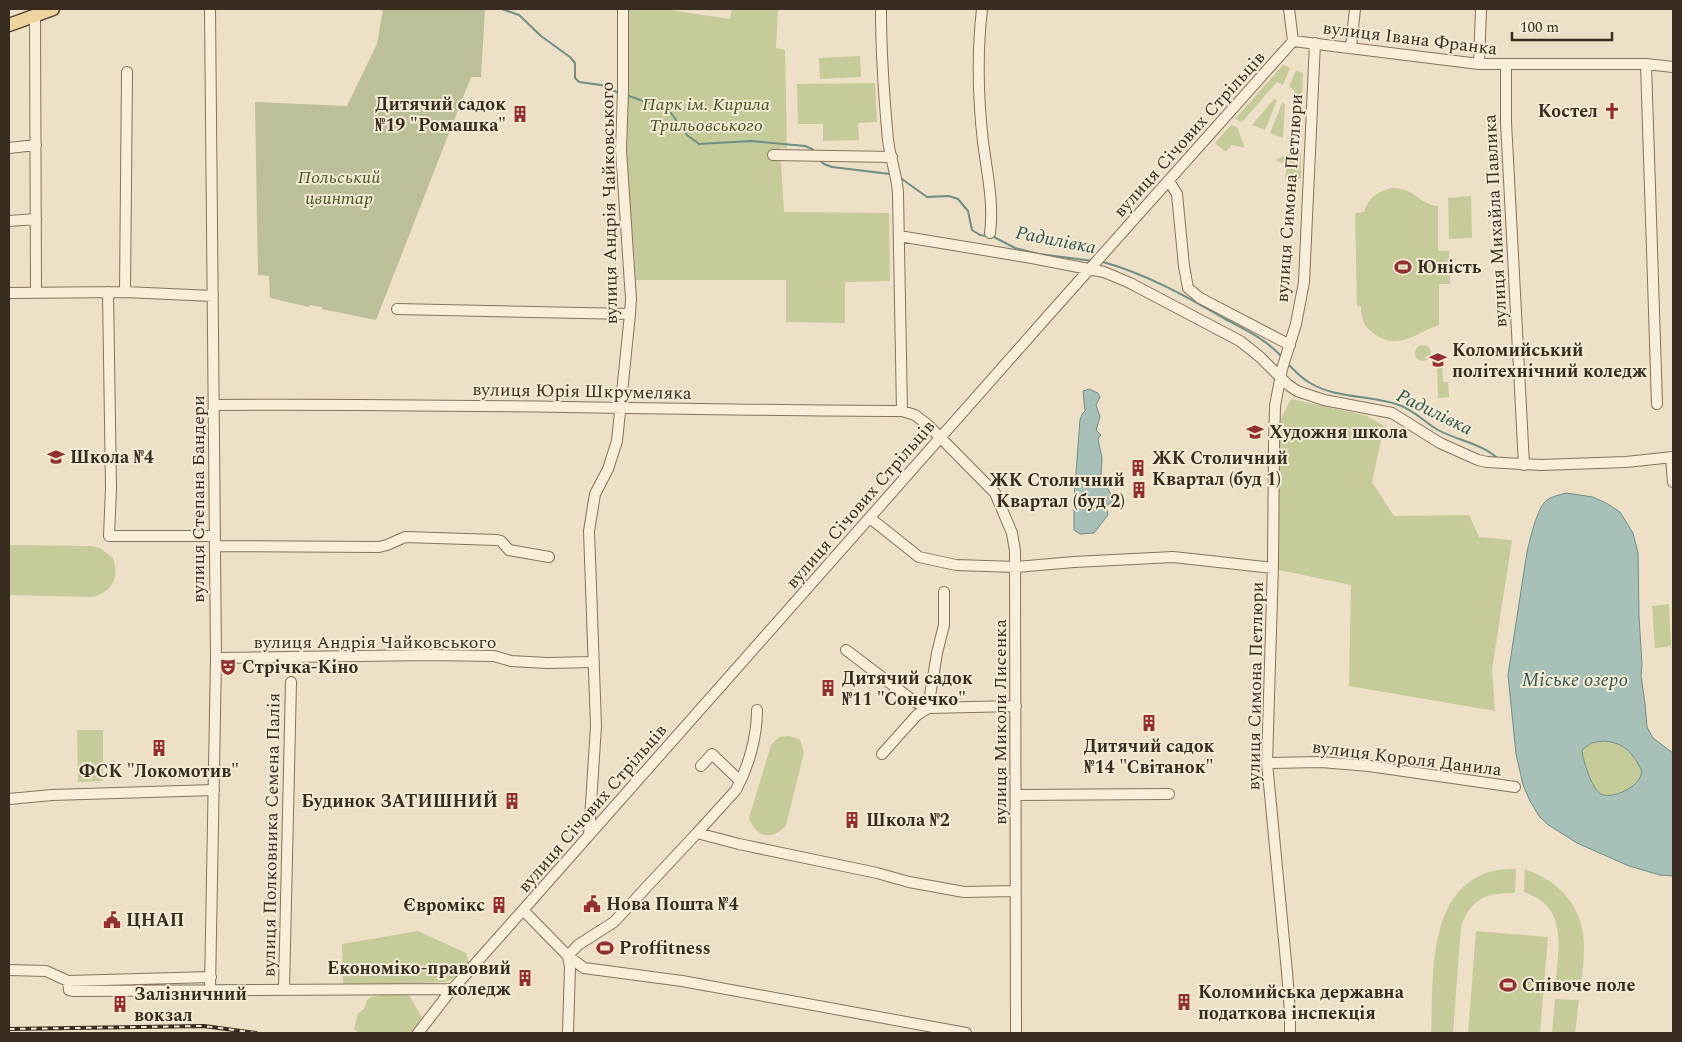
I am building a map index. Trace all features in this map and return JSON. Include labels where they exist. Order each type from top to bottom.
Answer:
[{"type":"main road","points":[[9,25],[53,9]]},
{"type":"street","name":"вулиця Степана Бандери","points":[[210,9],[216,658],[210,989]]},
{"type":"street","name":"вулиця Андрія Чайковського","points":[[589,835],[596,726],[589,531],[595,494],[608,469],[617,441],[631,299],[622,159],[623,9]]},
{"type":"street","points":[[881,9],[881,53],[888,141],[896,176],[902,410]]},
{"type":"street","points":[[982,9],[978,44],[979,101],[991,201],[990,242]]},
{"type":"street","points":[[1289,9],[1293,41]]},
{"type":"street","points":[[1351,47],[1355,9]]},
{"type":"street","points":[[1479,64],[1481,9]]},
{"type":"street","points":[[35,15],[36,293]]},
{"type":"street","name":"вулиця Івана Франка","points":[[1293,41],[1479,64],[1646,64],[1673,67]]},
{"type":"street","name":"вулиця Січових Стрільців","points":[[418,1033],[452,989],[1293,41]]},
{"type":"street","name":"вулиця Симона Петлюри","points":[[1290,1033],[1288,988],[1267,763],[1275,406],[1296,324],[1304,282],[1315,43]]},
{"type":"street","points":[[1646,64],[1657,404]]},
{"type":"street","name":"вулиця Михайла Павлика","points":[[1506,65],[1506,122],[1524,465]]},
{"type":"street","points":[[125,292],[127,72]]},
{"type":"street","points":[[9,148],[36,145]]},
{"type":"street","points":[[773,155],[892,158]]},
{"type":"street","points":[[1169,180],[1177,194],[1188,288],[1200,298],[1289,350]]},
{"type":"street","points":[[9,221],[36,220]]},
{"type":"street","points":[[899,236],[990,242],[1094,264],[1104,272],[1130,283],[1240,340],[1282,374],[1293,388],[1310,396],[1365,409],[1392,412],[1440,443],[1468,456],[1487,462],[1524,465],[1626,462],[1672,457],[1673,482]]},
{"type":"street","points":[[108,292],[111,488],[109,536],[379,547],[387,546],[405,537],[464,538],[497,540],[501,541],[510,550],[549,557]]},
{"type":"street","points":[[9,293],[125,292],[212,296]]},
{"type":"street","points":[[397,309],[630,314]]},
{"type":"street","name":"вулиця Юрія Шкрумеляка","points":[[214,405],[303,404],[621,407],[717,410],[902,410],[915,414],[941,436]]},
{"type":"street","name":"вулиця Миколи Лисенка","points":[[941,436],[995,493],[1012,533],[1016,567],[1016,1033]]},
{"type":"street","points":[[870,518],[918,557],[956,564],[1016,567],[1173,557],[1272,568]]},
{"type":"street","points":[[882,754],[917,715],[928,708],[937,653],[944,625],[944,592]]},
{"type":"street","points":[[846,650],[915,702],[928,708],[1016,706]]},
{"type":"street","name":"вулиця Андрія Чайковського","points":[[216,658],[429,655],[494,656],[511,661],[547,663],[593,662]]},
{"type":"street","name":"вулиця Полковника Семена Палія","points":[[284,989],[291,682]]},
{"type":"street","points":[[568,956],[578,945],[614,922],[736,790],[754,739],[757,710]]},
{"type":"street","points":[[701,766],[712,754],[740,781]]},
{"type":"street","name":"вулиця Короля Данила","points":[[1267,763],[1321,762],[1369,766],[1515,787]]},
{"type":"street","points":[[9,799],[52,795],[214,790]]},
{"type":"street","points":[[1016,795],[1169,794]]},
{"type":"street","points":[[591,806],[597,814],[604,815],[610,813]]},
{"type":"street","points":[[697,833],[754,848],[877,873],[909,882],[964,892],[1015,891]]},
{"type":"street","points":[[523,910],[568,956],[586,969],[682,981],[966,1033]]},
{"type":"street","points":[[568,956],[570,967],[568,1033]]},
{"type":"street","points":[[9,970],[46,971],[68,980],[211,977]]},
{"type":"street","points":[[68,980],[69,990],[74,991],[452,989]]},
{"type":"green space","name":"Польський цвинтар","points":[[383,9],[485,9],[481,77],[471,77],[376,320],[322,309],[322,307],[310,305],[309,307],[270,298],[269,276],[258,275],[255,102],[347,106],[377,44]]},
{"type":"green space","name":"Парк ім. Кирила Трильовського","points":[[629,9],[663,9],[730,19],[732,9],[778,9],[776,48],[785,50],[787,148],[780,148],[784,212],[889,213],[890,281],[845,282],[845,323],[786,322],[786,280],[636,280],[625,141],[625,78]]},
{"type":"green space","points":[[860,56],[861,77],[820,79],[819,58]]},
{"type":"green space","points":[[1283,65],[1290,68],[1283,85],[1277,82],[1242,122],[1235,119]]},
{"type":"green space","points":[[1296,70],[1303,73],[1300,145],[1293,142],[1294,90],[1289,87]]},
{"type":"green space","points":[[875,83],[877,122],[858,123],[859,140],[823,141],[823,124],[798,124],[797,84]]},
{"type":"green space","points":[[1274,99],[1277,100],[1265,130],[1252,125]]},
{"type":"green space","points":[[1282,103],[1285,104],[1283,138],[1270,133]]},
{"type":"green space","points":[[1231,125],[1237,127],[1245,148],[1232,145],[1226,152],[1215,143]]},
{"type":"green space","points":[[1296,151],[1301,153],[1301,179],[1285,179],[1287,165],[1275,160]]},
{"type":"green space","name":"Юність","points":[[1392,188],[1412,193],[1431,205],[1438,206],[1438,251],[1449,251],[1450,284],[1439,284],[1439,325],[1399,341],[1390,341],[1382,338],[1367,328],[1361,314],[1361,306],[1357,306],[1355,213],[1364,212],[1368,202],[1374,196]]},
{"type":"green space","points":[[1471,196],[1472,238],[1449,239],[1448,198]]},
{"type":"green space","points":[[1423,345],[1431,353],[1423,361],[1415,353]]},
{"type":"green space","points":[[1442,363],[1443,382],[1448,382],[1449,397],[1438,398],[1437,364]]},
{"type":"green space","points":[[1291,399],[1367,416],[1384,426],[1372,482],[1394,516],[1469,515],[1479,537],[1512,540],[1492,670],[1495,711],[1349,686],[1351,585],[1274,569],[1281,418]]},
{"type":"green space","points":[[9,545],[91,546],[100,548],[113,558],[115,577],[106,591],[94,597],[9,595]]},
{"type":"green space","points":[[1669,604],[1671,646],[1655,648],[1652,606]]},
{"type":"green space","points":[[77,730],[103,730],[103,781],[78,782]]},
{"type":"green space","points":[[790,736],[800,740],[804,752],[786,825],[776,833],[765,835],[756,830],[749,818],[771,745],[779,737]]},
{"type":"green space","points":[[1604,741],[1623,746],[1635,759],[1642,771],[1639,781],[1635,785],[1620,793],[1608,795],[1595,789],[1584,760],[1582,750],[1591,743]]},
{"type":"green space","points":[[1516,869],[1515,893],[1496,894],[1481,899],[1469,910],[1465,917],[1461,927],[1453,1033],[1431,1033],[1434,961],[1438,936],[1445,914],[1457,894],[1474,879],[1497,870]]},
{"type":"green space","points":[[1525,869],[1559,888],[1567,897],[1580,919],[1584,946],[1580,992],[1555,990],[1558,932],[1555,919],[1549,908],[1539,899],[1524,892]]},
{"type":"green space","points":[[418,931],[466,953],[469,962],[462,974],[445,982],[343,986],[342,944]]},
{"type":"green space","name":"Співоче поле","points":[[1476,931],[1548,937],[1540,1033],[1468,1033]]},
{"type":"green space","points":[[409,995],[422,1018],[411,1033],[358,1033],[354,1029],[358,1013],[364,1009],[367,1000],[371,997]]},
{"type":"green space","points":[[1555,999],[1579,1000],[1575,1033],[1552,1033]]},
{"type":"water","points":[[1089,389],[1098,393],[1100,397],[1096,405],[1100,417],[1096,430],[1101,435],[1098,439],[1102,458],[1101,476],[1114,500],[1106,506],[1108,515],[1094,533],[1080,534],[1074,530],[1074,499],[1080,420],[1085,411],[1083,391]]},
{"type":"water","name":"Міське озеро","points":[[1566,493],[1593,497],[1608,504],[1620,512],[1633,533],[1638,553],[1641,676],[1647,727],[1653,738],[1673,753],[1673,876],[1660,875],[1629,866],[1577,843],[1547,824],[1539,816],[1523,785],[1516,754],[1508,675],[1527,552],[1534,524],[1540,509],[1547,500]],"holes":[[[1611,742],[1623,746],[1635,759],[1642,771],[1638,781],[1630,788],[1615,795],[1605,795],[1597,791],[1594,786],[1586,767],[1582,750],[1591,743]]]},
{"type":"waterway","name":"Радилівка","points":[[502,9],[519,15],[541,36],[570,57],[575,63],[575,78],[579,82],[601,85],[619,93]]},
{"type":"waterway","name":"Радилівка","points":[[626,95],[666,109],[687,135],[699,144],[751,141],[805,146],[816,153]]},
{"type":"waterway","name":"Радилівка","points":[[818,159],[832,167],[890,174]]},
{"type":"waterway","name":"Радилівка","points":[[899,177],[927,197],[949,196],[958,199],[968,211],[972,230],[980,235],[987,236]]},
{"type":"waterway","name":"Радилівка","points":[[992,236],[1015,248],[1039,254],[1093,261]]},
{"type":"waterway","name":"Радилівка","points":[[1103,262],[1150,279],[1181,294],[1256,336],[1270,345],[1282,357]]},
{"type":"waterway","name":"Радилівка","points":[[1287,363],[1304,379],[1320,388],[1331,392],[1399,405],[1438,430],[1483,448],[1496,457]]},
{"type":"railway","points":[[9,1029],[204,1026],[256,1033]]},
{"type":"place","name":"Костел","points":[[1612,111]]},
{"type":"place","name":"Дитячий садок №19 \"Ромашка\"","points":[[520,114]]},
{"type":"place","name":"Юність","points":[[1403,267]]},
{"type":"place","name":"Коломийський політехнічний коледж","points":[[1438,360]]},
{"type":"place","name":"Художня школа","points":[[1255,432]]},
{"type":"place","name":"Школа №4","points":[[56,457]]},
{"type":"place","name":"ЖК Столичний Квартал (буд 1)","points":[[1138,468]]},
{"type":"place","name":"ЖК Столичний Квартал (буд 2)","points":[[1139,490]]},
{"type":"place","name":"Стрічка-Кіно","points":[[228,667]]},
{"type":"place","name":"Дитячий садок №11 \"Сонечко\"","points":[[828,688]]},
{"type":"place","name":"Дитячий садок №14 \"Світанок\"","points":[[1149,723]]},
{"type":"place","name":"ФСК \"Локомотив\"","points":[[159,748]]},
{"type":"place","name":"Будинок ЗАТИШНИЙ","points":[[512,801]]},
{"type":"place","name":"Школа №2","points":[[852,820]]},
{"type":"place","name":"Нова Пошта №4","points":[[592,904]]},
{"type":"place","name":"Євромікс","points":[[499,905]]},
{"type":"place","name":"ЦНАП","points":[[112,920]]},
{"type":"place","name":"Proffitness","points":[[605,948]]},
{"type":"place","name":"Економіко-правовий коледж","points":[[525,978]]},
{"type":"place","name":"Співоче поле","points":[[1508,985]]},
{"type":"place","name":"Коломийська державна податкова інспекція","points":[[1184,1002]]},
{"type":"place","name":"Залізничний вокзал","points":[[120,1004]]}]
